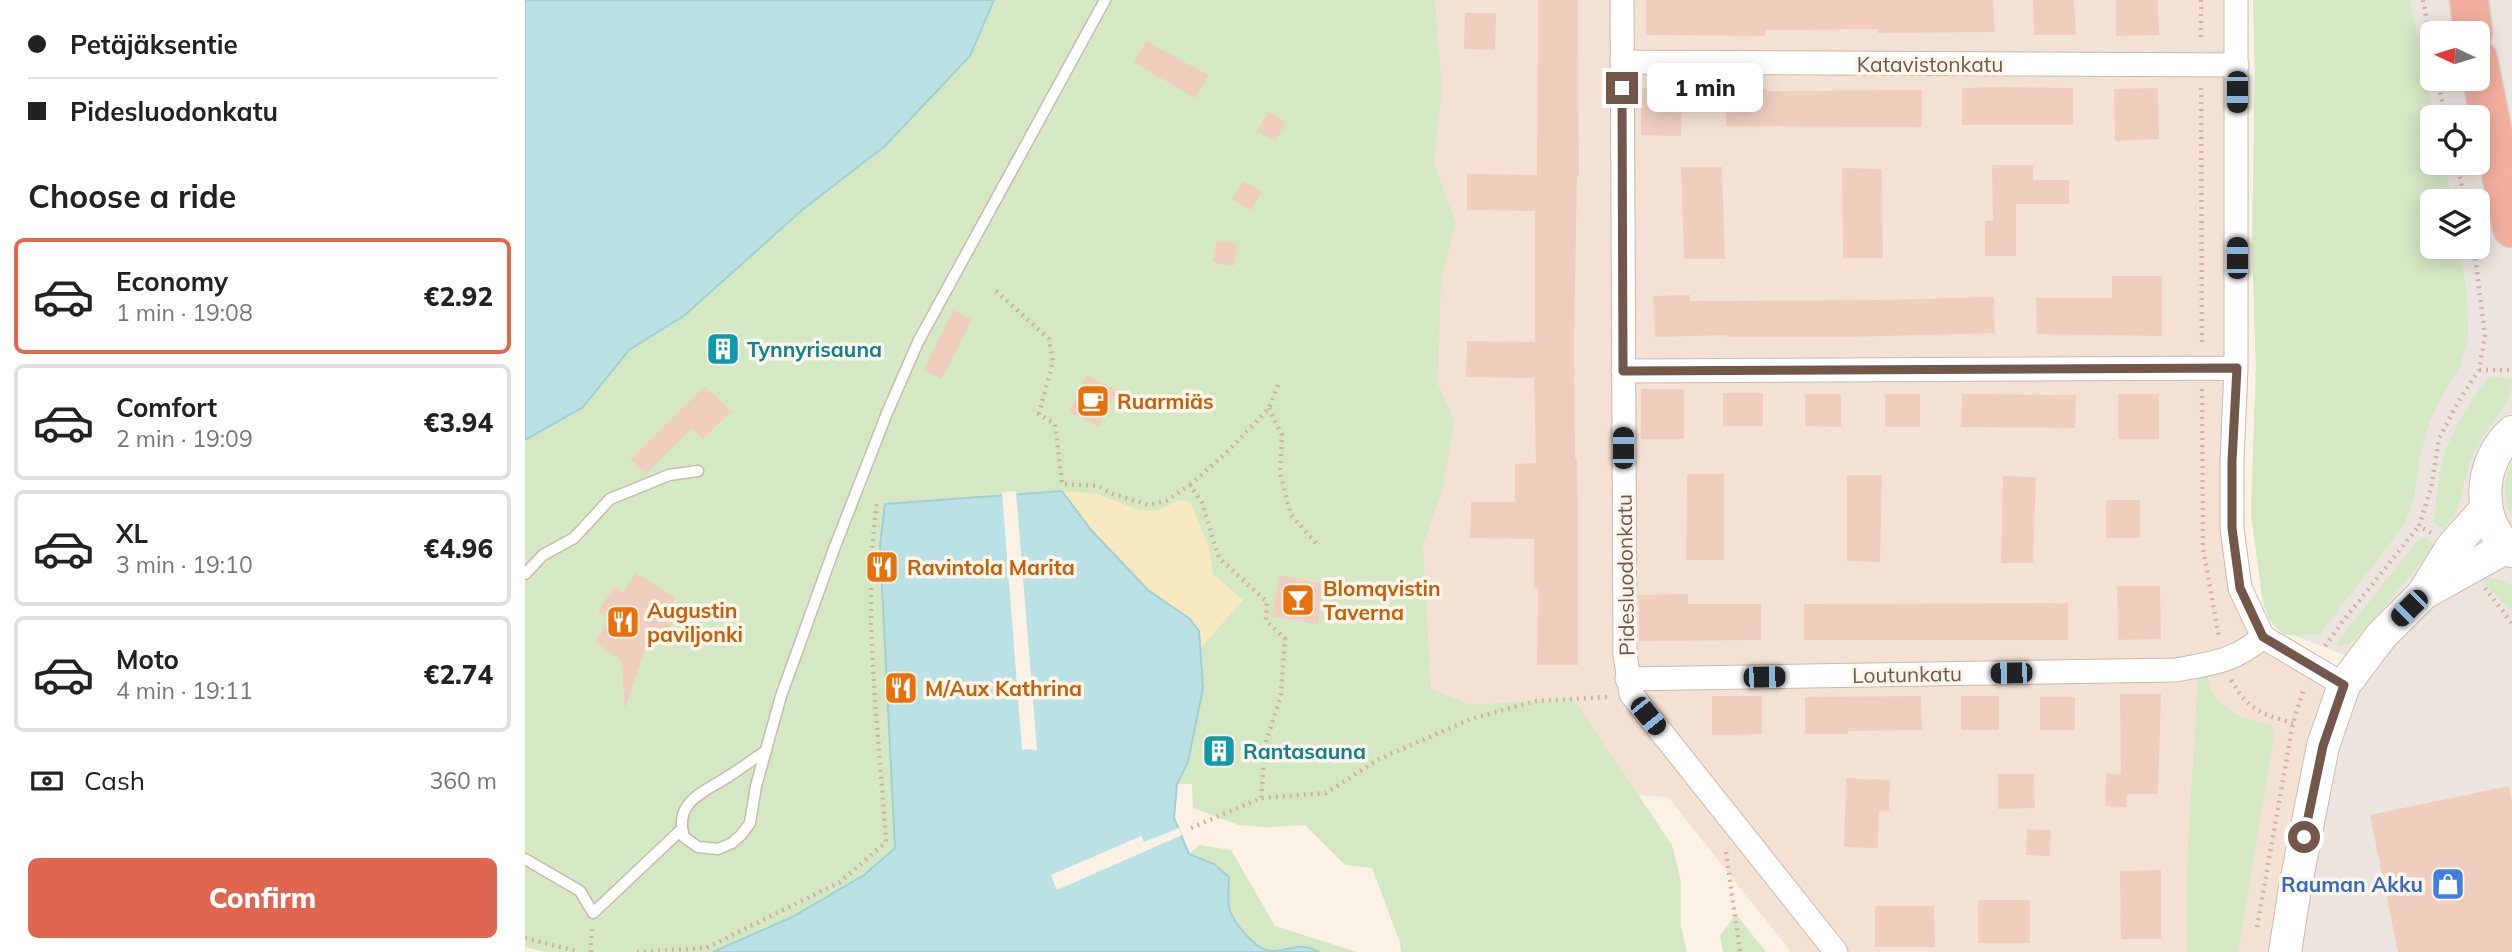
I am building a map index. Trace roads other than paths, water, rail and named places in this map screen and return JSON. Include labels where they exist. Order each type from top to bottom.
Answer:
[{"type":"highway","points":[[2469,0],[2472,21]]},
{"type":"highway","points":[[2484,91],[2512,228]]},
{"type":"street","name":"Pidesluodonkatu","points":[[1622,0],[1625,654],[1629,687]]},
{"type":"street","points":[[2236,0],[2237,368],[2232,528],[2240,588],[2263,637],[2344,685]]},
{"type":"street","name":"Katavistonkatu","points":[[1622,62],[2237,65]]},
{"type":"street","points":[[1623,371],[2237,368]]},
{"type":"street","points":[[2461,558],[2509,549],[2494,529],[2486,509],[2485,481],[2493,456],[2512,432]]},
{"type":"street","points":[[2285,952],[2323,746],[2344,685],[2381,636],[2461,558],[2486,509]]},
{"type":"street","name":"Loutunkatu","points":[[1629,687],[2176,670],[2223,662],[2246,652],[2263,637]]},
{"type":"street","points":[[1629,687],[1836,952]]},
{"type":"lane","points":[[766,751],[727,778],[708,787],[687,806],[682,816],[684,837],[698,847],[718,849],[732,844],[750,823],[756,786],[766,751],[781,696],[824,574],[887,413],[918,342],[1105,0]]},
{"type":"lane","points":[[525,574],[543,555],[574,538],[610,499],[669,475],[698,471]]},
{"type":"lane","points":[[525,859],[580,891],[593,913],[682,829]]},
{"type":"water","points":[[525,0],[994,0],[970,56],[885,146],[802,210],[685,315],[629,350],[583,407],[525,440]]},
{"type":"water","points":[[1062,491],[1091,530],[1148,590],[1190,619],[1199,631],[1203,688],[1188,762],[1177,784],[1174,818],[1189,854],[1214,864],[1229,877],[1228,896],[1232,916],[1258,946],[1271,951],[1305,947],[1319,952],[713,952],[792,917],[864,875],[895,848],[880,546],[885,504]]},
{"type":"place","name":"Tynnyrisauna","points":[[723,349]]},
{"type":"place","name":"Ruarmiäs","points":[[1093,401]]},
{"type":"place","name":"Ravintola Marita","points":[[882,567]]},
{"type":"place","name":"Blomqvistin Taverna","points":[[1298,600]]},
{"type":"place","name":"Augustin paviljonki","points":[[623,622]]},
{"type":"place","name":"M/Aux Kathrina","points":[[901,688]]},
{"type":"place","name":"Rantasauna","points":[[1219,751]]},
{"type":"place","name":"Rauman Akku","points":[[2448,884]]}]
